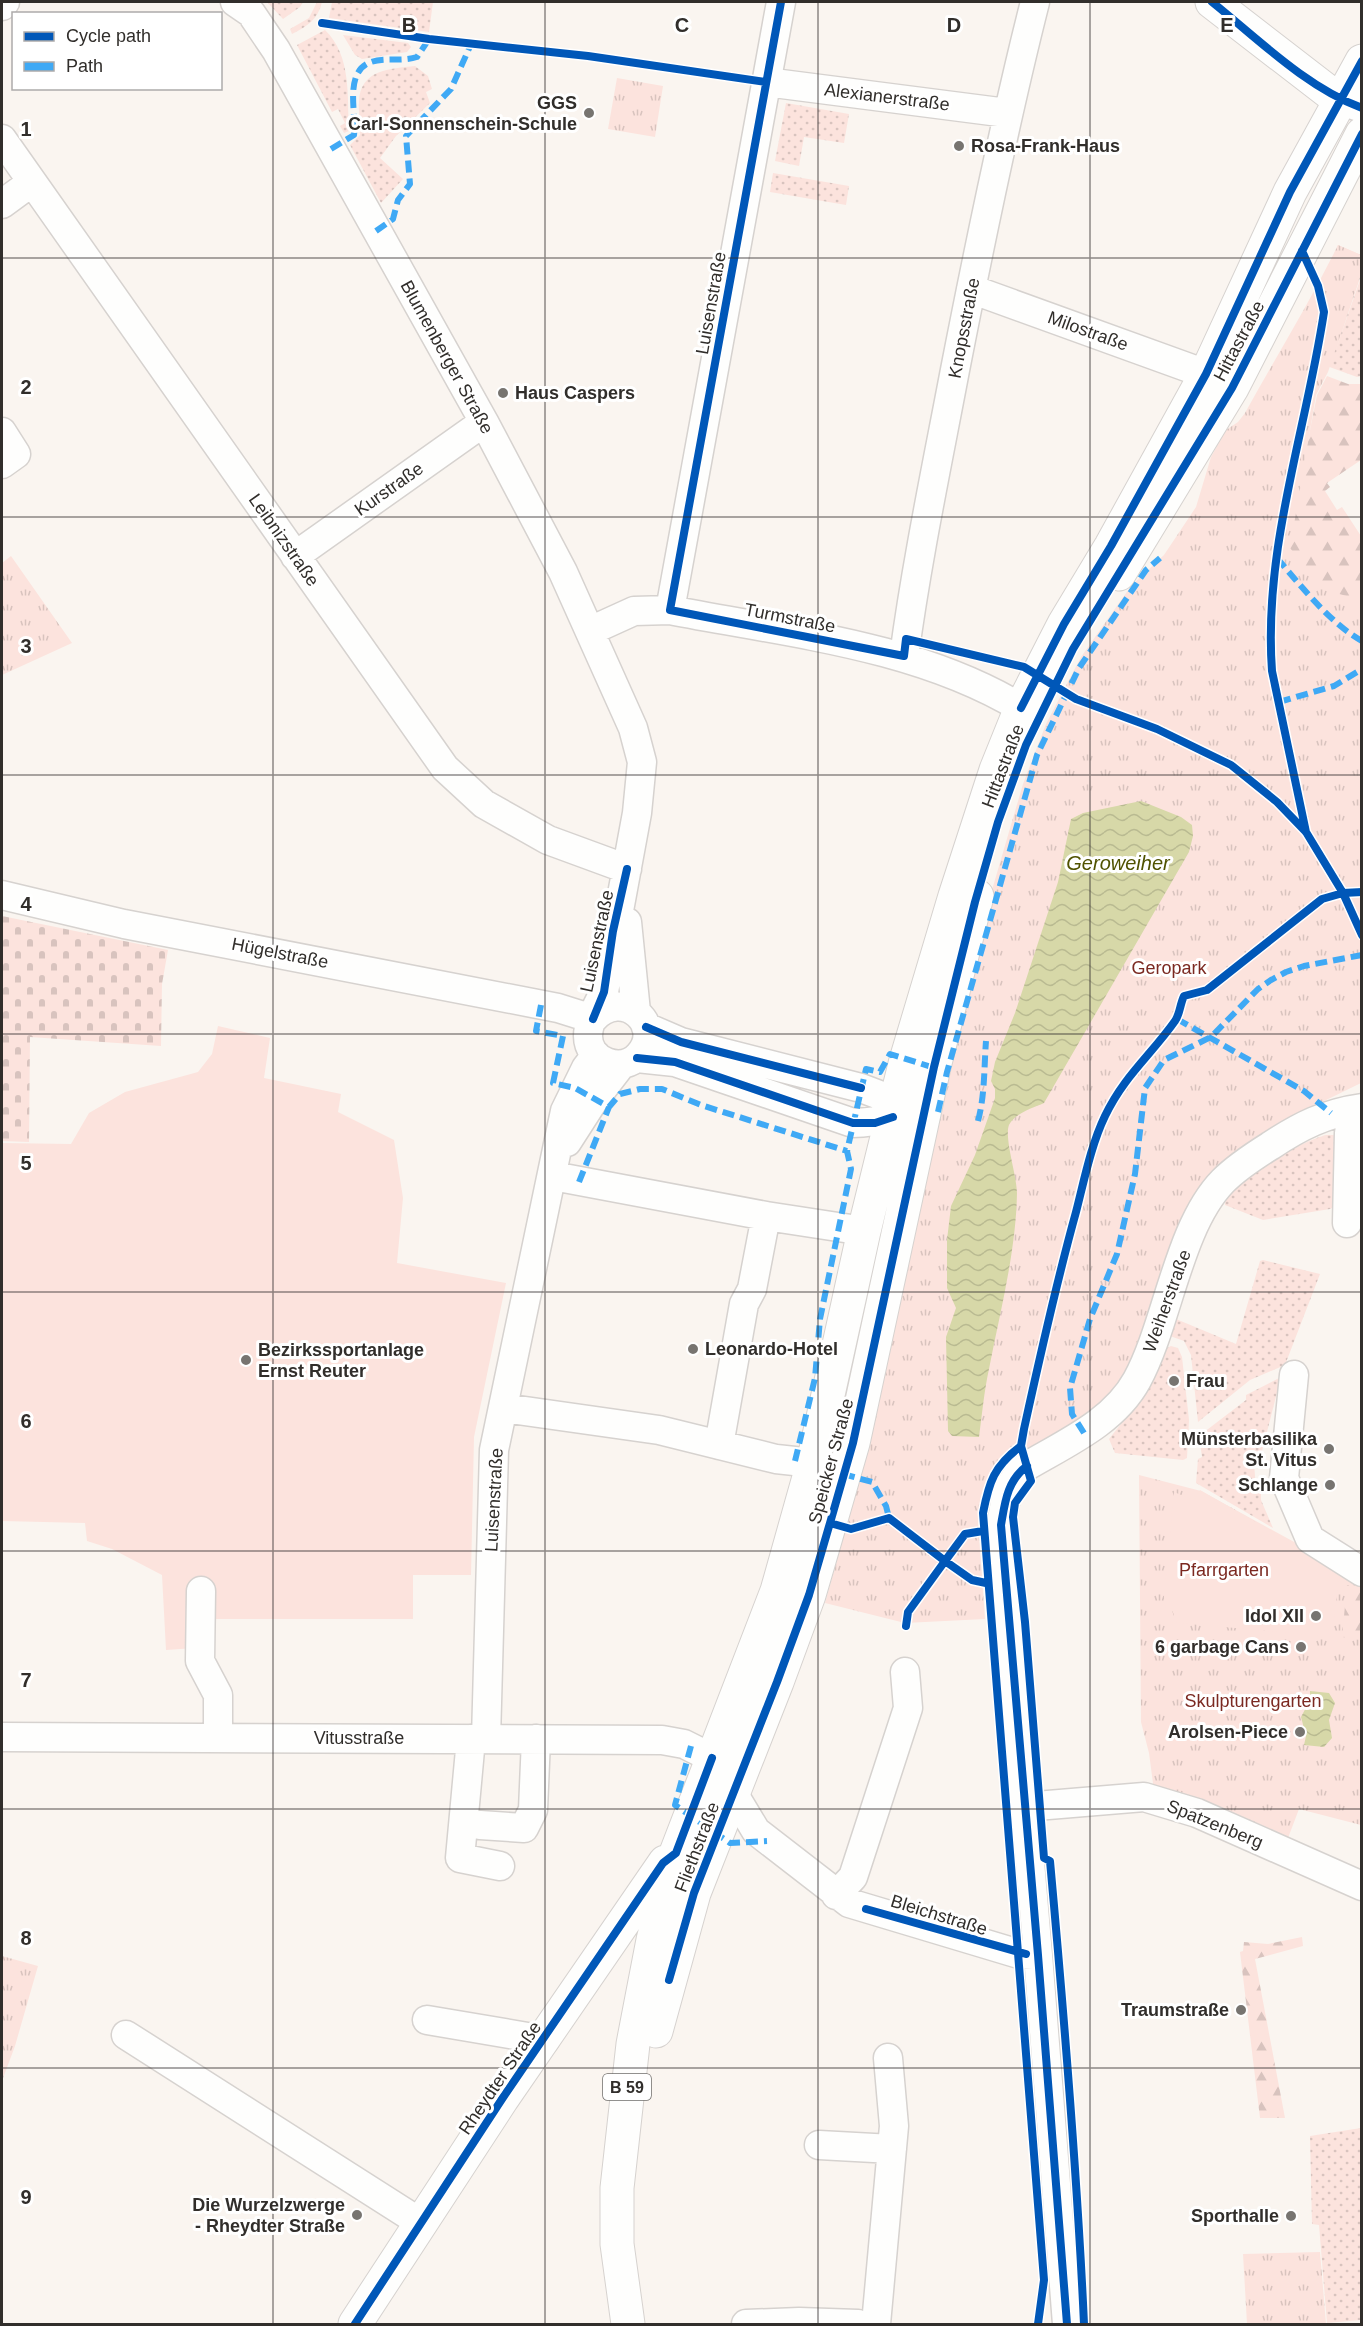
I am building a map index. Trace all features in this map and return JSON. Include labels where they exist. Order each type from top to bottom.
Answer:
[{"type":"main road","points":[[1212,2],[1350,104]]},
{"type":"main road","name":"B 59","points":[[1350,104],[1362,61]]},
{"type":"main road","name":"Hittastraße","points":[[907,1121],[906,1060],[954,896],[996,770],[1020,708],[1064,624],[1111,546],[1206,374],[1290,192],[1350,104]]},
{"type":"main road","name":"Hittastraße","points":[[907,1121],[986,862],[1026,745],[1073,649],[1232,388],[1362,134]]},
{"type":"main road","name":"Speicker Straße","points":[[676,1853],[777,1591],[813,1463],[864,1231],[907,1121]]},
{"type":"main road","name":"Speicker Straße","points":[[734,1795],[808,1595],[853,1443],[907,1121]]},
{"type":"main road","name":"Fliethstraße","points":[[648,2325],[636,2236],[635,2190],[654,2041],[694,1893],[734,1795]]},
{"type":"main road","name":"Fliethstraße","points":[[628,2325],[617,2244],[620,2150],[633,2044],[653,1940],[676,1853]]},
{"type":"main road","name":"Rheydter Straße","points":[[355,2325],[502,2098],[544,2040],[663,1863],[676,1853]]},
{"type":"street","points":[[2,6],[5,2]]},
{"type":"street","name":"Blumenberger Straße","points":[[236,2],[251,13],[276,50],[484,422],[562,572],[633,728]]},
{"type":"street","name":"Luisenstraße","points":[[670,610],[781,2]]},
{"type":"street","name":"Knopsstraße","points":[[904,656],[937,465],[971,289],[1007,113],[1035,2]]},
{"type":"street","name":"Alexianerstraße","points":[[766,82],[1007,113]]},
{"type":"street","name":"Leibnizstraße","points":[[2,139],[445,768],[484,804],[548,840],[627,869]]},
{"type":"street","points":[[2,204],[32,182]]},
{"type":"street","name":"Milostraße","points":[[971,289],[1206,374]]},
{"type":"street","name":"Kurstraße","points":[[295,556],[484,422]]},
{"type":"street","points":[[2,432],[16,454],[2,464]]},
{"type":"street","name":"Turmstraße","points":[[590,631],[634,611],[670,610],[904,656],[966,678],[1020,708]]},
{"type":"street","name":"Luisenstraße","points":[[558,1008],[592,1019],[604,992],[613,931],[637,813],[642,762],[633,728]]},
{"type":"street","name":"Luisenstraße","points":[[627,869],[626,934],[641,1019]]},
{"type":"street","name":"Hügelstraße","points":[[2,896],[124,924],[558,1008]]},
{"type":"street","points":[[608,1007],[627,1007],[641,1019],[681,1042],[861,1088],[882,1096],[907,1121],[853,1123],[675,1062],[618,1059],[588,1038],[592,1019],[608,1007]]},
{"type":"street","points":[[618,1059],[646,1044],[641,1019]]},
{"type":"street","name":"Luisenstraße","points":[[500,1866],[460,1858],[478,1739],[494,1450],[565,1111],[586,1068],[618,1059]]},
{"type":"street","name":"Weiherstraße","points":[[1067,2325],[1001,1525],[1007,1491],[1019,1472],[1094,1427],[1137,1381],[1199,1214],[1222,1182],[1241,1165],[1301,1126],[1331,1113],[1362,1108]]},
{"type":"street","points":[[1347,1223],[1349,1133],[1362,1119]]},
{"type":"street","points":[[555,1167],[766,1216],[864,1231]]},
{"type":"street","points":[[719,1445],[744,1304],[752,1289],[766,1216]]},
{"type":"street","points":[[1294,1375],[1284,1478],[1310,1539],[1362,1572]]},
{"type":"street","points":[[504,1408],[658,1430],[776,1459],[813,1463]]},
{"type":"street","points":[[201,1591],[200,1661],[218,1695],[218,1737]]},
{"type":"street","points":[[836,1895],[853,1877],[908,1708],[905,1672]]},
{"type":"street","name":"Vitusstraße","points":[[2,1737],[662,1740],[684,1744],[712,1758]]},
{"type":"street","points":[[480,1825],[524,1828],[533,1810],[536,1739]]},
{"type":"street","name":"Bleichstraße","points":[[712,1758],[756,1831],[849,1904],[1019,1954],[1038,1955]]},
{"type":"street","name":"Spatzenberg","points":[[1024,1807],[1144,1797],[1197,1813],[1362,1886]]},
{"type":"street","points":[[676,1853],[686,1862],[693,1877],[694,1893]]},
{"type":"street","points":[[427,2020],[544,2040]]},
{"type":"street","points":[[126,2035],[421,2223]]},
{"type":"street","points":[[876,2325],[894,2126],[888,2058]]},
{"type":"street","points":[[819,2145],[892,2149]]},
{"type":"street","points":[[746,2325],[799,2323],[858,2325]]},
{"type":"green space","points":[[267,2],[303,2],[300,7],[283,19]]},
{"type":"green space","points":[[317,2],[322,2],[315,17],[292,34],[290,29],[309,18]]},
{"type":"green space","points":[[332,2],[433,2],[429,32],[329,18]]},
{"type":"green space","points":[[325,30],[334,40],[344,64],[348,91],[349,131],[344,133],[340,126],[345,123],[338,109],[332,112],[297,45]]},
{"type":"green space","points":[[343,35],[408,43],[411,47],[407,52],[362,59],[355,55]]},
{"type":"green space","points":[[415,66],[428,76],[432,89],[426,92],[430,103],[396,136],[380,158],[403,179],[381,203],[350,145],[360,135],[361,91],[365,83],[378,73]]},
{"type":"green space","points":[[617,78],[663,86],[655,137],[608,129]]},
{"type":"green space","points":[[786,103],[849,114],[844,143],[804,137],[799,166],[775,161]]},
{"type":"green space","points":[[773,173],[849,186],[846,205],[770,192]]},
{"type":"green space","points":[[1338,245],[1361,255],[1362,272],[1335,352],[1361,277],[1361,376],[1357,377],[1324,365],[1329,267]]},
{"type":"green space","name":"Geropark","points":[[1338,245],[1361,255],[1361,273],[1328,372],[1316,395],[1290,548],[1325,590],[1361,600],[1361,1083],[1318,1104],[1227,1159],[1127,1372],[1113,1391],[991,1514],[984,1515],[978,1522],[985,1619],[905,1623],[825,1603],[856,1492],[857,1464],[973,955],[1023,784],[1046,724],[1081,657],[1131,586],[1164,555],[1196,507],[1211,457],[1226,430],[1238,422],[1245,413]]},
{"type":"green space","points":[[1327,376],[1348,384],[1361,384],[1361,460],[1327,483],[1330,487],[1325,491],[1337,510],[1342,507],[1361,536],[1361,637],[1285,555],[1317,395]]},
{"type":"green space","points":[[11,556],[72,643],[2,675],[2,563]]},
{"type":"green space","points":[[2,916],[168,950],[162,984],[161,1046],[30,1037],[29,1142],[2,1141]]},
{"type":"green space","name":"Bezirkssportanlage Ernst Reuter","points":[[218,1026],[270,1038],[264,1078],[341,1094],[338,1112],[394,1140],[403,1198],[397,1263],[506,1283],[474,1437],[471,1575],[413,1575],[413,1619],[214,1619],[195,1648],[166,1650],[162,1575],[112,1549],[87,1541],[85,1523],[2,1521],[2,1143],[71,1144],[89,1113],[125,1092],[198,1072],[212,1054]]},
{"type":"green space","points":[[1326,1135],[1337,1135],[1337,1205],[1330,1209],[1263,1220],[1225,1205],[1228,1195],[1251,1173],[1284,1153]]},
{"type":"green space","points":[[1260,1261],[1320,1274],[1285,1365],[1250,1380],[1198,1422],[1191,1355],[1184,1341],[1170,1336],[1176,1319],[1236,1344]]},
{"type":"green space","points":[[1171,1346],[1178,1348],[1182,1357],[1189,1420],[1187,1458],[1183,1460],[1115,1453],[1109,1439],[1132,1410],[1165,1349]]},
{"type":"green space","points":[[1281,1377],[1259,1463],[1254,1463],[1256,1489],[1261,1489],[1261,1500],[1273,1528],[1196,1483],[1198,1459],[1202,1457],[1199,1436],[1246,1400],[1246,1395]]},
{"type":"green space","name":"Skulpturengarten","points":[[1139,1475],[1201,1491],[1358,1577],[1356,1586],[1347,1585],[1342,1637],[1361,1640],[1361,1825],[1299,1809],[1288,1838],[1154,1791],[1149,1753],[1141,1722]]},
{"type":"green space","name":"Pfarrgarten","points":[[1200,1490],[1340,1570],[1332,1637],[1171,1622],[1174,1615],[1172,1610],[1165,1607],[1164,1597],[1174,1492],[1194,1500]]},
{"type":"green space","points":[[1342,1572],[1361,1582],[1361,1669],[1336,1644]]},
{"type":"green space","points":[[1302,1937],[1303,1946],[1255,1959],[1285,2118],[1260,2118],[1240,1952],[1243,1951],[1244,1942],[1268,1944]]},
{"type":"green space","points":[[2,1956],[38,1966],[15,2046],[2,2081]]},
{"type":"green space","points":[[1361,2128],[1361,2320],[1327,2323],[1319,2225],[1312,2224],[1310,2136]]},
{"type":"green space","points":[[1320,2252],[1326,2324],[1247,2324],[1243,2254]]},
{"type":"water","name":"Geroweiher","points":[[1141,801],[1181,817],[1192,825],[1193,836],[1189,852],[1044,1103],[1020,1114],[1009,1125],[1008,1139],[1017,1193],[1014,1237],[987,1378],[979,1437],[952,1436],[948,1431],[946,1337],[956,1308],[947,1288],[947,1240],[951,1206],[975,1155],[995,1098],[995,1089],[991,1081],[995,1062],[1015,1013],[1058,882],[1071,819],[1083,813]]},
{"type":"water","points":[[1310,1691],[1329,1693],[1335,1703],[1329,1720],[1332,1738],[1324,1747],[1304,1745],[1306,1736],[1301,1717],[1310,1700]]},
{"type":"marked path","points":[[331,149],[354,135],[354,84],[362,67],[376,61],[417,57],[429,39]]},
{"type":"marked path","points":[[376,231],[393,219],[398,200],[410,184],[406,136],[451,89],[472,42]]},
{"type":"marked path","points":[[938,1112],[947,1072],[1037,755],[1079,668],[1146,570],[1160,558]]},
{"type":"marked path","points":[[1277,558],[1306,592],[1339,625],[1362,641]]},
{"type":"marked path","points":[[1279,702],[1334,686],[1362,669]]},
{"type":"marked path","points":[[1084,1433],[1072,1414],[1070,1388],[1090,1319],[1117,1254],[1135,1174],[1145,1088],[1164,1060],[1211,1037],[1258,989],[1271,980],[1304,966],[1362,955]]},
{"type":"marked path","points":[[541,1005],[536,1031],[563,1036],[553,1083],[575,1088],[609,1107],[620,1094],[640,1089],[662,1089],[701,1105],[847,1151]]},
{"type":"marked path","points":[[1177,1019],[1304,1091],[1331,1113]]},
{"type":"marked path","points":[[978,1121],[983,1091],[986,1041]]},
{"type":"marked path","points":[[795,1461],[815,1378],[820,1319],[851,1169],[847,1151],[866,1069],[880,1072],[890,1054],[938,1069]]},
{"type":"marked path","points":[[579,1182],[609,1107]]},
{"type":"marked path","points":[[843,1474],[872,1482],[886,1506],[889,1518]]},
{"type":"marked path","points":[[691,1746],[675,1805],[730,1843],[767,1841]]},
{"type":"cycle path","points":[[781,2],[670,610],[904,656],[906,639],[1024,667],[1076,699],[1157,729],[1231,765],[1277,802],[1306,832],[1343,893],[1362,935]]},
{"type":"cycle path","points":[[1212,2],[1302,75],[1321,88],[1362,108]]},
{"type":"cycle path","points":[[322,23],[429,39],[588,56],[766,82]]},
{"type":"cycle path","points":[[1021,708],[1064,624],[1111,546],[1206,374],[1290,192],[1362,61]]},
{"type":"cycle path","points":[[669,1980],[694,1893],[809,1595],[830,1523],[853,1443],[934,1067],[975,902],[998,822],[1026,745],[1073,649],[1232,388],[1362,134]]},
{"type":"cycle path","points":[[1302,251],[1318,286],[1324,312],[1280,535],[1271,625],[1272,671],[1306,832]]},
{"type":"cycle path","points":[[593,1019],[604,992],[613,931],[627,869]]},
{"type":"cycle path","points":[[1084,2324],[1074,2150],[1050,1861],[1044,1858],[1025,1622],[1013,1517],[1015,1503],[1031,1481],[1021,1446],[1024,1429],[1088,1163],[1100,1127],[1112,1102],[1129,1077],[1175,1021],[1184,996],[1207,990],[1322,899],[1343,893],[1362,892]]},
{"type":"cycle path","points":[[646,1027],[681,1042],[861,1088]]},
{"type":"cycle path","points":[[637,1058],[675,1062],[853,1123],[875,1123],[893,1117]]},
{"type":"cycle path","points":[[1021,1446],[1012,1453],[994,1475],[983,1513],[1044,2280],[1038,2324]]},
{"type":"cycle path","points":[[1027,1466],[1011,1485],[1001,1525],[1067,2324]]},
{"type":"cycle path","points":[[830,1523],[851,1529],[889,1518],[945,1561],[965,1534],[983,1531]]},
{"type":"cycle path","points":[[906,1626],[908,1612],[945,1561],[972,1580],[986,1583]]},
{"type":"cycle path","points":[[355,2324],[502,2099],[663,1863],[676,1853],[712,1758]]},
{"type":"cycle path","points":[[866,1909],[1026,1954]]},
{"type":"place","name":"GGS Carl-Sonnenschein-Schule","points":[[589,113]]},
{"type":"place","name":"Rosa-Frank-Haus","points":[[959,146]]},
{"type":"place","name":"Haus Caspers","points":[[503,393]]},
{"type":"place","name":"Leonardo-Hotel","points":[[693,1349]]},
{"type":"place","name":"Bezirkssportanlage Ernst Reuter","points":[[246,1360]]},
{"type":"place","name":"Frau","points":[[1174,1381]]},
{"type":"place","name":"Münsterbasilika St. Vitus","points":[[1329,1449]]},
{"type":"place","name":"Schlange","points":[[1330,1485]]},
{"type":"place","name":"Idol XII","points":[[1316,1616]]},
{"type":"place","name":"6 garbage Cans","points":[[1301,1647]]},
{"type":"place","name":"Arolsen-Piece","points":[[1300,1732]]},
{"type":"place","name":"Traumstraße","points":[[1241,2010]]},
{"type":"place","name":"Die Wurzelzwerge - Rheydter Straße","points":[[357,2215]]},
{"type":"place","name":"Sporthalle","points":[[1291,2216]]}]
